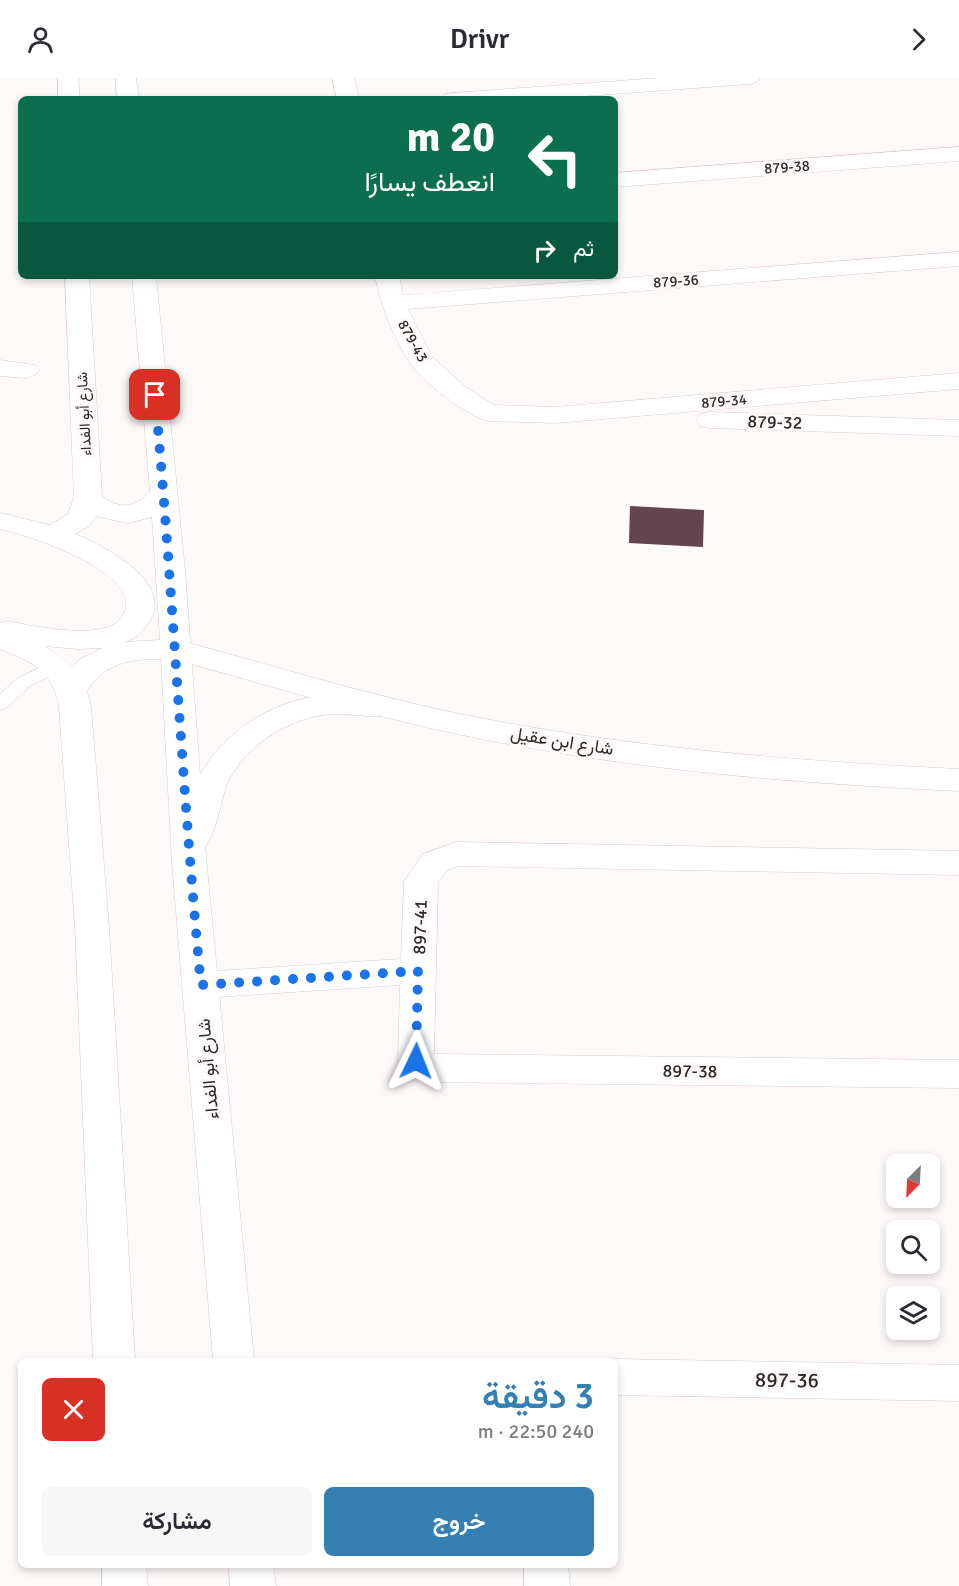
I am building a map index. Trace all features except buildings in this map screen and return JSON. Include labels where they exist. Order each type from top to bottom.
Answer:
[{"type":"street","points":[[68,78],[69,96]]},
{"type":"street","points":[[126,78],[128,96]]},
{"type":"street","points":[[343,78],[347,96]]},
{"type":"street","points":[[467,96],[515,86],[750,78]]},
{"type":"street","name":"879-38","points":[[618,180],[959,154]]},
{"type":"street","name":"879-36","points":[[393,303],[959,259]]},
{"type":"street","name":"شارع أبو الفداء","points":[[77,279],[88,498]]},
{"type":"street","name":"شارع أبو الفداء","points":[[144,279],[164,490],[189,862],[234,1358]]},
{"type":"street","name":"879-43","points":[[388,279],[393,303],[421,361],[458,394],[488,413]]},
{"type":"street","points":[[0,368],[26,370]]},
{"type":"street","name":"879-34","points":[[488,413],[555,415],[959,381]]},
{"type":"street","name":"879-32","points":[[555,415],[959,428]]},
{"type":"street","points":[[88,498],[94,506],[106,512],[137,513],[151,507],[164,490]]},
{"type":"street","points":[[53,535],[80,519],[88,498]]},
{"type":"street","points":[[0,521],[53,535],[90,550],[135,587],[156,616],[174,649],[132,650],[100,659],[79,676],[63,678]]},
{"type":"street","name":"شارع ابن عقيل","points":[[84,639],[119,634],[129,627],[141,609],[141,600],[135,587]]},
{"type":"street","name":"شارع ابن عقيل","points":[[0,630],[174,649],[383,707],[483,728],[693,761],[802,771],[959,780]]},
{"type":"street","points":[[0,638],[63,678],[75,707],[92,927],[114,1358]]},
{"type":"street","points":[[189,862],[208,790],[225,760],[246,738],[264,726],[308,708],[332,704],[383,707]]},
{"type":"street","name":"897-41","points":[[421,1066],[416,1061],[421,882],[435,862],[457,854],[959,863]]},
{"type":"street","points":[[201,985],[418,971]]},
{"type":"street","name":"897-38","points":[[421,1066],[428,1068],[959,1074]]},
{"type":"street","name":"897-36","points":[[618,1377],[959,1383]]},
{"type":"street","points":[[124,1568],[125,1586]]},
{"type":"street","points":[[251,1568],[253,1586]]},
{"type":"street","points":[[546,1568],[546,1586]]},
{"type":"lane","points":[[0,704],[24,682],[63,678]]},
{"type":"route","points":[[155,395],[171,571],[174,649],[189,862],[201,985],[418,971],[416,1061]]}]
